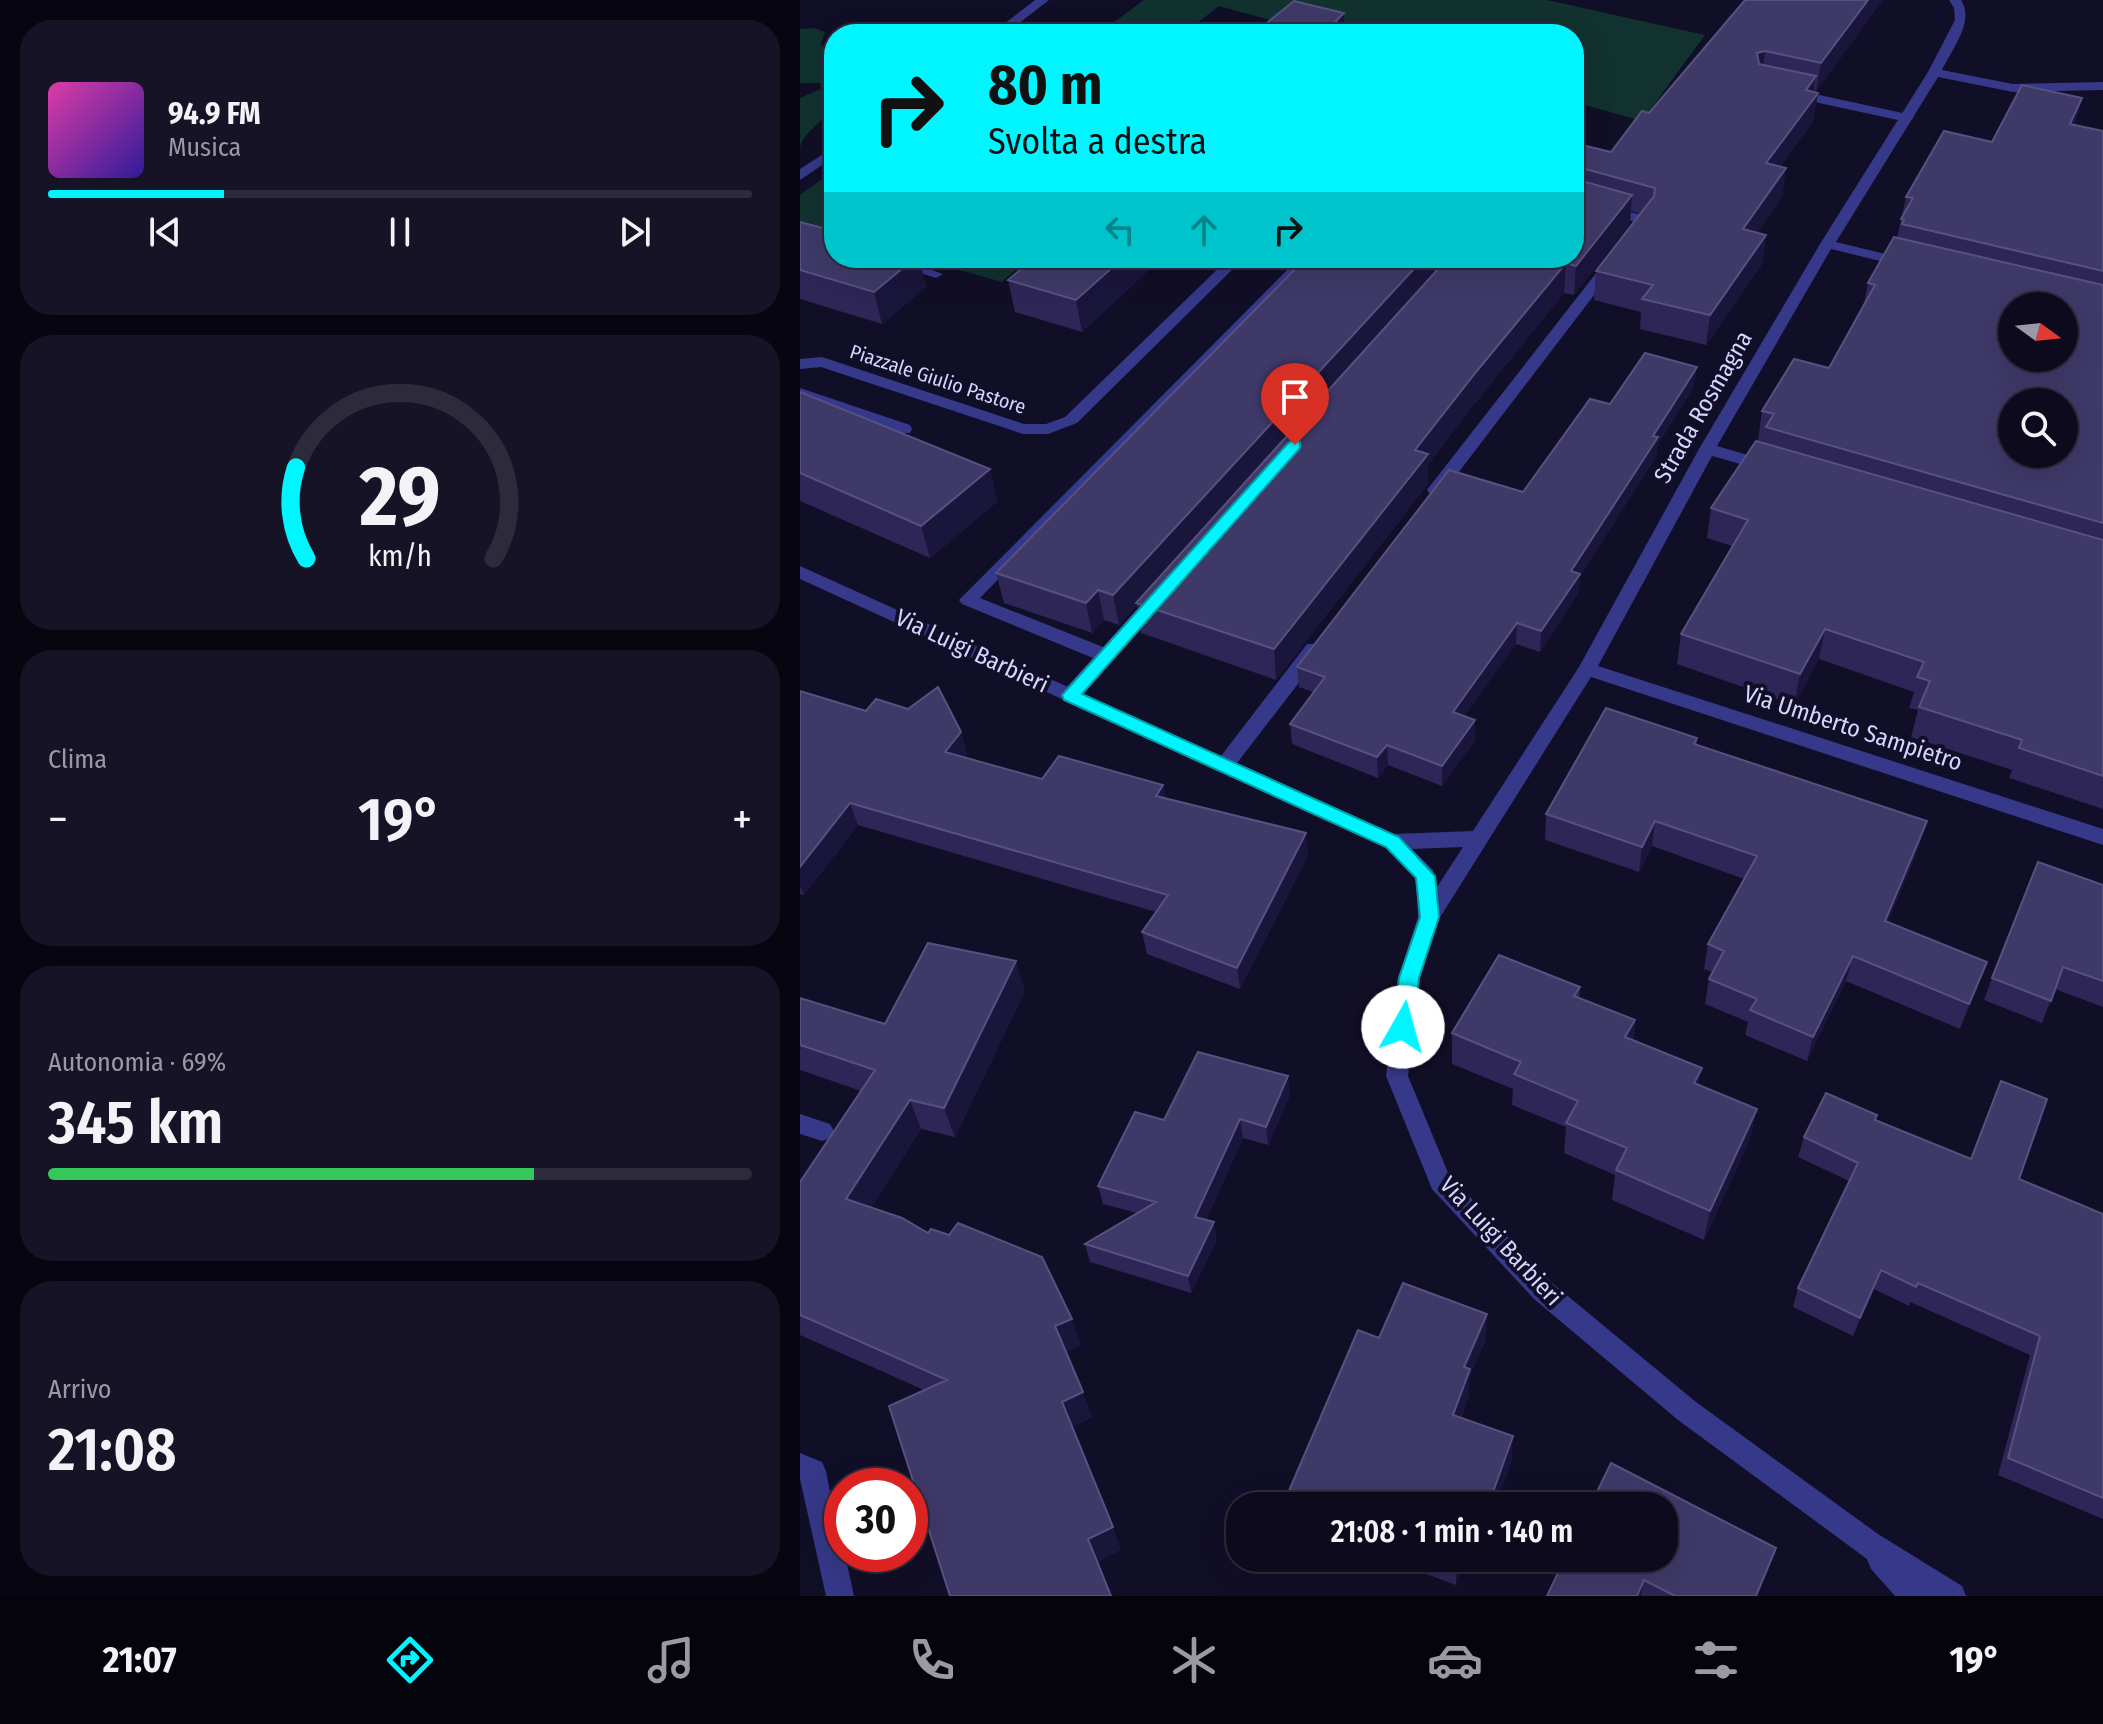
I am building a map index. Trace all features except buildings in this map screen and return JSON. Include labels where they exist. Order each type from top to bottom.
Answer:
[{"type":"street","points":[[1011,24],[1043,0]]},
{"type":"street","name":"Strada Rosmagna","points":[[1429,917],[1587,669],[1707,449],[1827,244],[1934,72],[1961,20],[1960,8],[1955,0]]},
{"type":"street","points":[[1934,72],[2013,88],[2103,86]]},
{"type":"street","points":[[1775,89],[1907,118]]},
{"type":"street","points":[[800,176],[824,158]]},
{"type":"street","points":[[1423,507],[1644,220],[1584,204]]},
{"type":"street","points":[[1827,244],[1919,266]]},
{"type":"street","points":[[915,268],[936,274]]},
{"type":"street","name":"Piazzale Giulio Pastore","points":[[800,364],[822,362],[1023,429],[1048,429],[1071,420],[1227,268]]},
{"type":"street","points":[[1105,655],[968,600],[1297,268]]},
{"type":"street","points":[[800,393],[904,429]]},
{"type":"street","points":[[1707,449],[1784,471]]},
{"type":"street","name":"Via Luigi Barbieri","points":[[800,572],[1392,842],[1426,876],[1429,917],[1409,978],[1397,1076],[1440,1182],[1543,1291],[1687,1411],[1868,1544],[1952,1596]]},
{"type":"street","points":[[1071,695],[1168,585]]},
{"type":"street","points":[[1224,766],[1327,632]]},
{"type":"street","name":"Via Umberto Sampietro","points":[[1587,669],[2103,837]]},
{"type":"street","points":[[1392,842],[1479,839]]},
{"type":"street","points":[[800,1466],[813,1471],[840,1596]]},
{"type":"street","name":"Via Luigi Barbieri","points":[[1868,1544],[1913,1596]]},
{"type":"green space","points":[[1144,0],[1547,0],[1705,35],[1642,121],[1584,105],[1584,24],[1285,24],[1219,6],[1196,24],[1112,24]]},
{"type":"green space","points":[[814,28],[824,32],[821,45],[824,46],[824,116],[800,147],[800,98],[821,89],[820,83],[800,83],[800,29]]},
{"type":"green space","points":[[824,177],[824,231],[800,225],[800,195]]},
{"type":"green space","points":[[952,268],[1018,268],[1002,282]]},
{"type":"route","points":[[1295,445],[1071,695],[1392,842],[1426,876],[1429,917],[1409,978],[1403,1027]]}]
